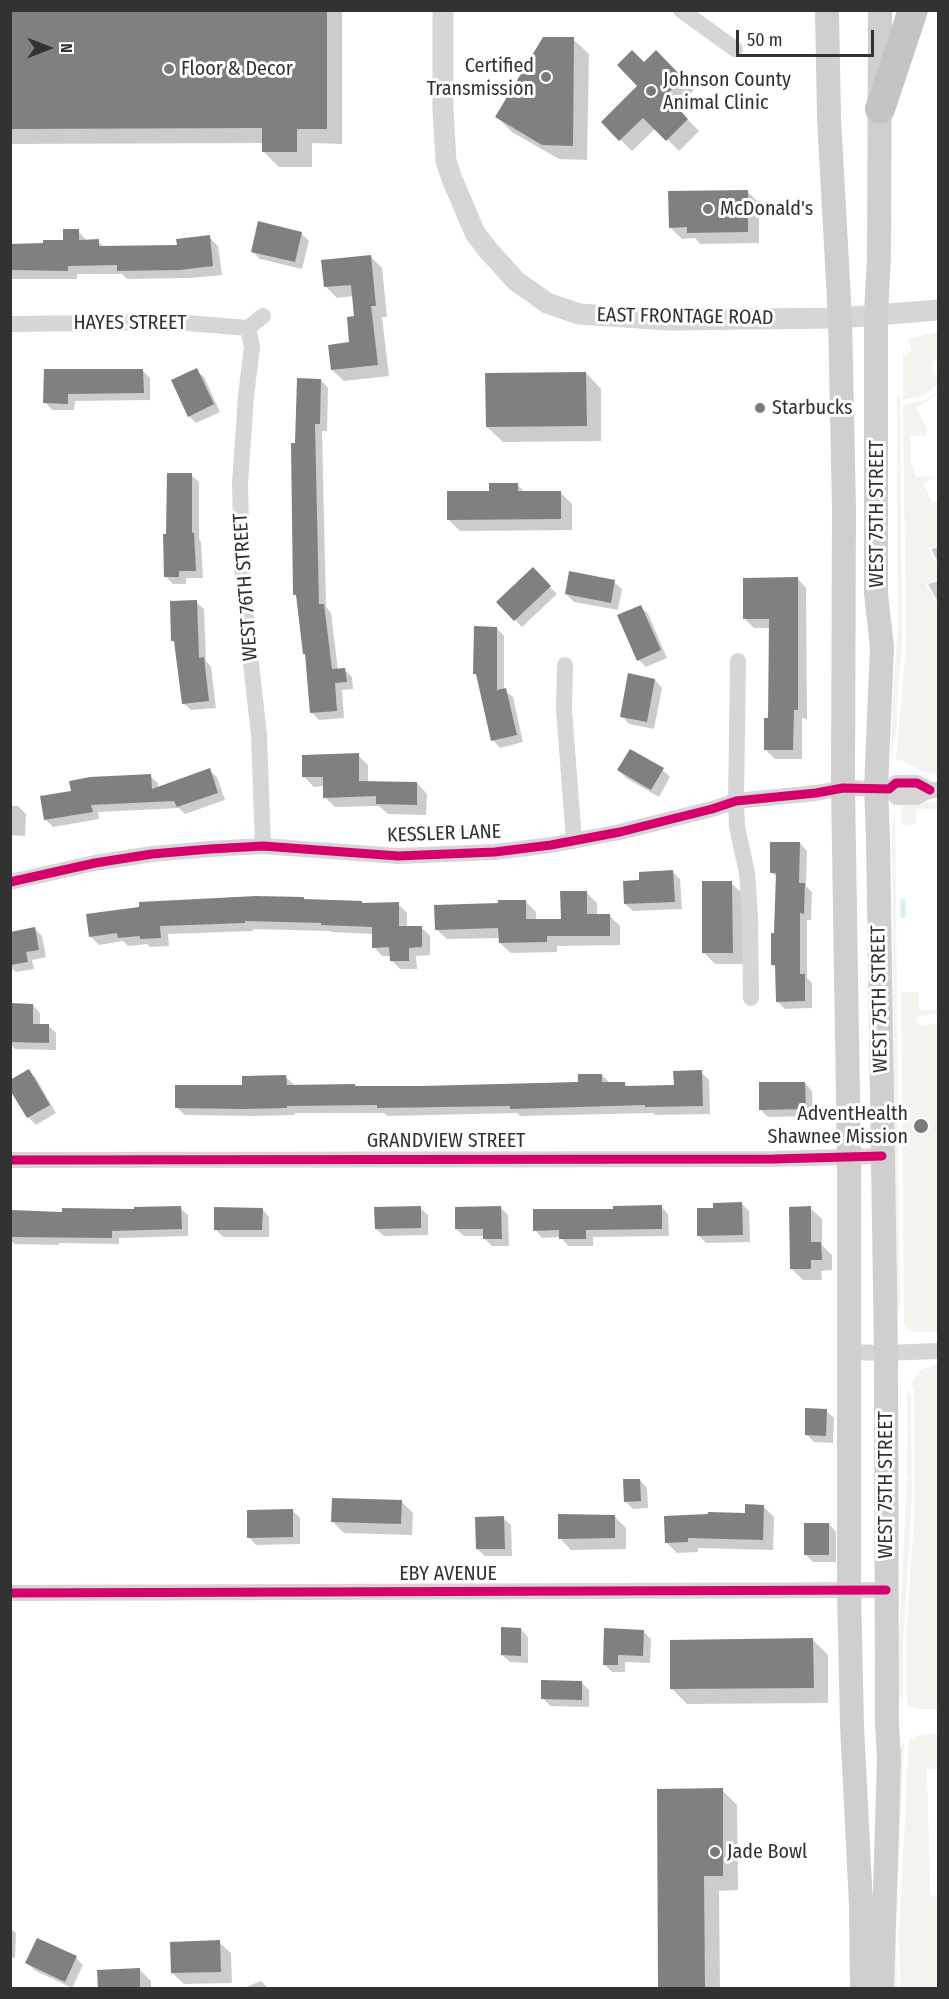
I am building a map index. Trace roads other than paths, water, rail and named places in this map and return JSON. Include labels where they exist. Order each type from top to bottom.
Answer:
[{"type":"highway","points":[[880,109],[913,10]]},
{"type":"main road","name":"WEST 75TH STREET","points":[[827,10],[829,118],[840,318],[844,508],[843,788],[849,1158],[849,1591],[862,1989]]},
{"type":"main road","name":"WEST 75TH STREET","points":[[880,10],[876,315],[876,594],[882,647],[882,788],[878,839],[886,1353],[889,1759],[882,1989]]},
{"type":"street","name":"EAST FRONTAGE ROAD","points":[[443,10],[443,110],[446,161],[459,199],[475,233],[488,250],[516,281],[547,303],[579,314],[669,320],[840,318],[939,310]]},
{"type":"street","points":[[681,10],[735,49]]},
{"type":"street","points":[[248,328],[263,316]]},
{"type":"street","name":"HAYES STREET","points":[[10,324],[175,322],[248,328]]},
{"type":"street","name":"WEST 76TH STREET","points":[[248,328],[252,347],[240,484],[242,566],[260,735],[263,846]]},
{"type":"street","points":[[738,661],[737,827],[747,873],[751,998]]},
{"type":"street","points":[[565,665],[564,710],[574,840]]},
{"type":"street","name":"KESSLER LANE","points":[[10,882],[95,863],[153,854],[263,846],[398,856],[495,852],[620,832],[736,801],[843,788],[882,788],[906,782],[917,783],[934,790]]},
{"type":"street","name":"GRANDVIEW STREET","points":[[10,1160],[849,1158],[882,1156]]},
{"type":"street","points":[[849,1352],[939,1351]]},
{"type":"street","name":"EBY AVENUE","points":[[10,1593],[886,1590]]},
{"type":"waterway","points":[[903,901],[903,916]]},
{"type":"place","name":"Floor & Decor","points":[[169,69]]},
{"type":"place","name":"Certified Transmission","points":[[546,77]]},
{"type":"place","name":"Johnson County Animal Clinic","points":[[651,91]]},
{"type":"place","name":"McDonald's","points":[[708,209]]},
{"type":"place","name":"Starbucks","points":[[760,408]]},
{"type":"place","name":"AdventHealth Shawnee Mission","points":[[921,1126]]},
{"type":"place","name":"Jade Bowl","points":[[715,1852]]}]
